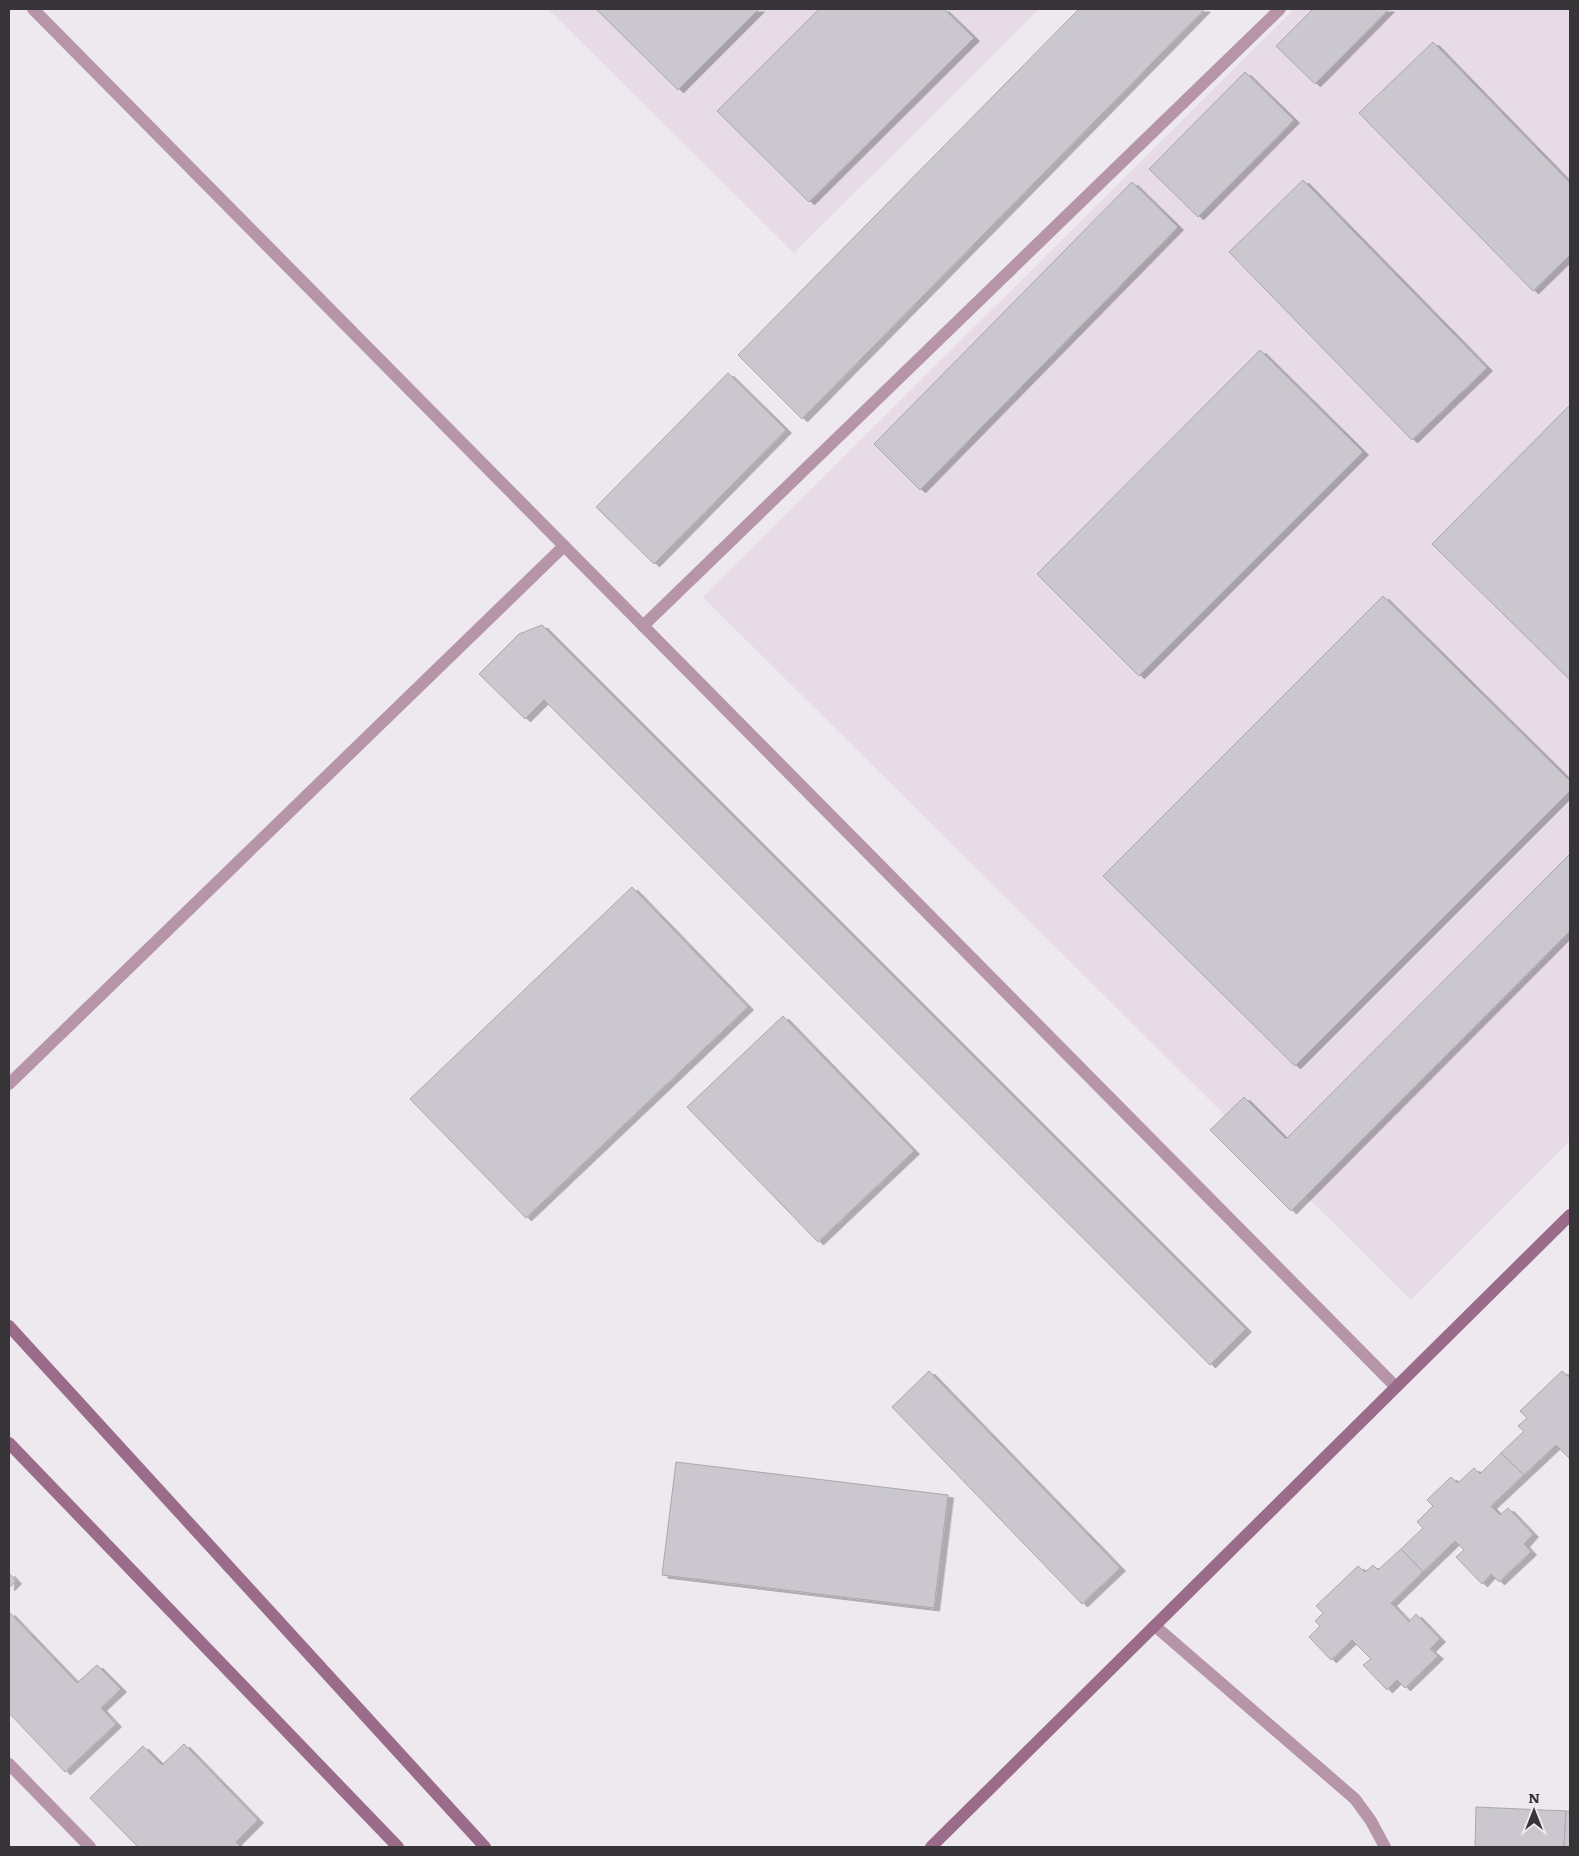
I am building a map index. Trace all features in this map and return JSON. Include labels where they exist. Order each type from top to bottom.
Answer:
[{"type":"main road","points":[[931,1847],[1570,1215]]},
{"type":"main road","points":[[9,1326],[485,1847]]},
{"type":"main road","points":[[9,1443],[398,1847]]},
{"type":"street","points":[[33,9],[1396,1387]]},
{"type":"street","points":[[643,626],[1280,9]]},
{"type":"street","points":[[9,1084],[564,546]]},
{"type":"street","points":[[1155,1626],[1355,1799],[1371,1821],[1386,1847]]},
{"type":"street","points":[[9,1764],[90,1847]]},
{"type":"shaded area","points":[[548,9],[1039,9],[794,253]]},
{"type":"shaded area","points":[[1294,9],[1570,9],[1570,1141],[1411,1300],[703,597]]},
{"type":"building","points":[[596,9],[759,9],[678,90]]},
{"type":"building","points":[[819,9],[944,9],[974,38],[809,202],[717,111]]},
{"type":"building","points":[[1079,9],[1205,9],[802,419],[738,355]]},
{"type":"building","points":[[1313,9],[1389,9],[1315,84],[1276,46]]},
{"type":"building","points":[[1433,42],[1570,183],[1570,255],[1533,291],[1359,113]]},
{"type":"building","points":[[1245,72],[1294,120],[1198,217],[1149,169]]},
{"type":"building","points":[[1303,180],[1487,368],[1412,440],[1229,252]]},
{"type":"building","points":[[1132,182],[1178,227],[920,490],[874,444]]},
{"type":"building","points":[[1260,350],[1363,452],[1139,676],[1037,574]]},
{"type":"building","points":[[728,373],[786,430],[654,564],[596,507]]},
{"type":"building","points":[[1570,405],[1570,680],[1432,544]]},
{"type":"building","points":[[1383,596],[1570,781],[1570,791],[1295,1066],[1103,876]]},
{"type":"building","points":[[542,625],[1246,1329],[1210,1365],[544,700],[525,719],[479,674],[519,634]]},
{"type":"building","points":[[1570,854],[1570,931],[1291,1211],[1210,1130],[1244,1097],[1286,1139]]},
{"type":"building","points":[[632,887],[748,1007],[526,1218],[410,1099]]},
{"type":"building","points":[[783,1016],[914,1151],[818,1242],[687,1107]]},
{"type":"building","points":[[929,1371],[1120,1568],[1082,1604],[892,1407]]},
{"type":"building","points":[[1562,1371],[1570,1376],[1570,1459],[1556,1445],[1524,1475],[1501,1453],[1524,1431],[1518,1426],[1527,1418],[1520,1411]]},
{"type":"building","points":[[1501,1453],[1524,1475],[1491,1506],[1500,1515],[1508,1508],[1533,1534],[1524,1544],[1531,1552],[1499,1582],[1491,1574],[1482,1584],[1456,1557],[1464,1550],[1455,1541],[1423,1572],[1401,1549],[1423,1528],[1417,1522],[1433,1506],[1427,1500],[1451,1477],[1458,1483],[1474,1468],[1480,1474]]},
{"type":"building","points":[[676,1462],[948,1495],[934,1608],[662,1575]]},
{"type":"building","points":[[1401,1549],[1423,1572],[1391,1603],[1409,1622],[1416,1614],[1440,1639],[1430,1649],[1438,1656],[1405,1688],[1397,1680],[1387,1690],[1363,1665],[1371,1659],[1352,1640],[1331,1660],[1309,1637],[1320,1626],[1315,1621],[1323,1613],[1316,1606],[1358,1566],[1365,1572],[1373,1565],[1378,1570]]},
{"type":"building","points":[[9,1573],[16,1581],[9,1588]]},
{"type":"building","points":[[9,1612],[77,1683],[97,1665],[121,1689],[101,1708],[116,1724],[65,1772],[9,1713]]},
{"type":"building","points":[[184,1744],[258,1820],[236,1842],[241,1847],[138,1847],[90,1798],[143,1746],[162,1765]]},
{"type":"building","points":[[1476,1807],[1566,1811],[1564,1847],[1475,1847]]},
{"type":"building","points":[[1566,1811],[1570,1811],[1570,1847],[1564,1847]]}]
